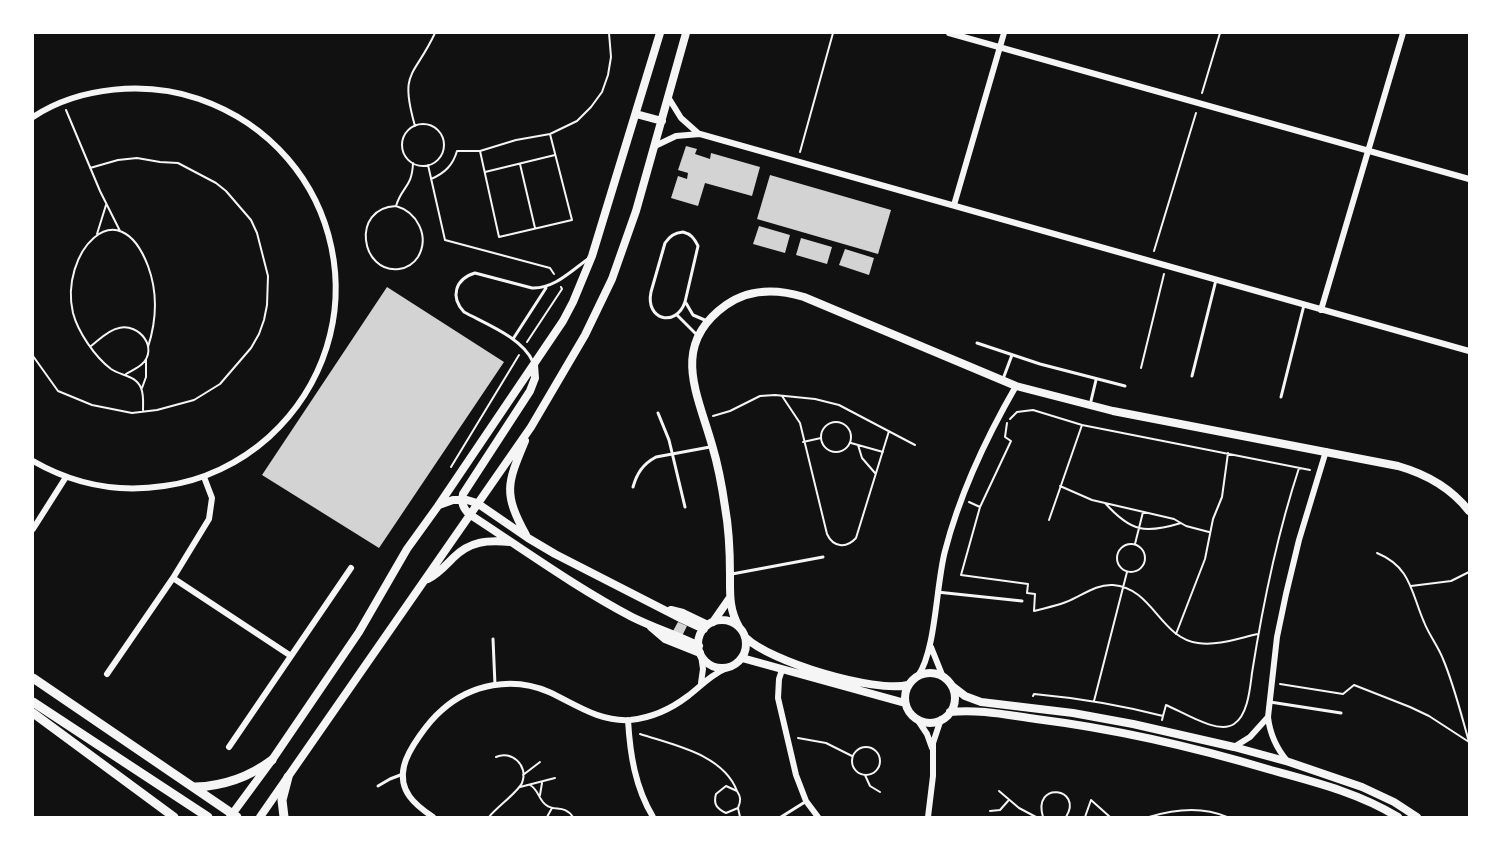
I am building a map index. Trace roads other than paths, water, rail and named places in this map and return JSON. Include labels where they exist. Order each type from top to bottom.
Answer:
[{"type":"main road","points":[[33,678],[195,787],[233,816]]},
{"type":"main road","points":[[33,702],[208,817]]},
{"type":"main road","points":[[33,713],[172,816]]},
{"type":"main road","points":[[195,787],[229,783],[252,774],[272,760]]},
{"type":"main road","points":[[284,817],[282,800],[288,777]]},
{"type":"street","points":[[233,816],[369,616],[407,549],[534,365],[573,302],[592,256],[660,33]]},
{"type":"street","points":[[260,817],[531,427],[585,335],[612,279],[636,211],[686,33]]},
{"type":"street","points":[[949,33],[1469,179]]},
{"type":"street","points":[[954,206],[1004,33]]},
{"type":"street","points":[[1321,310],[1403,33]]},
{"type":"street","points":[[33,117],[63,102],[94,93],[125,89],[177,93],[218,106],[246,121],[271,140],[292,163],[310,189],[324,218],[333,248],[336,279],[335,311],[329,342],[318,372],[303,399],[283,424],[260,446],[242,458],[204,477],[150,488],[93,485],[66,477],[33,461]]},
{"type":"street","points":[[668,97],[681,118],[700,134]]},
{"type":"street","points":[[636,114],[662,121]]},
{"type":"street","points":[[655,146],[676,136],[700,134],[1469,351]]},
{"type":"street","points":[[908,685],[893,687],[878,685],[809,668],[764,651],[745,637],[732,613],[729,598],[730,575],[726,513],[712,446],[695,392],[691,370],[692,358],[699,337],[708,321],[725,306],[745,295],[768,291],[791,293],[1002,381],[1090,406],[1413,470],[1441,485],[1469,511]]},
{"type":"street","points":[[534,365],[535,378],[530,392],[462,500],[463,508],[580,587],[651,626],[669,632],[700,651],[712,666],[729,667]]},
{"type":"street","points":[[933,751],[927,734],[908,710],[905,697],[908,685],[918,676],[926,661],[946,549],[969,479],[988,437],[1016,386]]},
{"type":"street","points":[[528,538],[514,513],[509,489],[513,471],[531,427]]},
{"type":"street","points":[[1289,762],[1276,746],[1268,717],[1277,637],[1299,540],[1326,451]]},
{"type":"street","points":[[33,530],[66,477]]},
{"type":"street","points":[[107,674],[173,578],[209,519],[212,498],[204,477]]},
{"type":"street","points":[[438,506],[446,502],[462,500],[477,503],[528,538],[592,574],[664,609],[683,613],[709,625],[730,622],[739,627]]},
{"type":"street","points":[[425,581],[468,546],[493,540],[512,542]]},
{"type":"street","points":[[229,747],[351,568]]},
{"type":"street","points":[[173,578],[291,656]]},
{"type":"street","points":[[700,684],[703,669],[699,637],[729,598]]},
{"type":"street","points":[[651,626],[662,618],[664,609]]},
{"type":"street","points":[[433,817],[410,798],[403,783],[407,758],[436,715],[465,694],[495,685],[521,684],[548,692],[587,712],[614,719],[644,718],[667,709],[714,674],[742,658],[746,647],[745,637]]},
{"type":"street","points":[[930,644],[943,677],[951,686],[973,699],[1103,718],[1234,747],[1289,762],[1370,791],[1394,802],[1417,817]]},
{"type":"street","points":[[742,658],[906,703]]},
{"type":"street","points":[[782,670],[778,698],[787,736],[800,789],[818,817]]},
{"type":"street","points":[[918,676],[930,673],[943,677]]},
{"type":"street","points":[[917,719],[929,722],[941,719],[950,712],[954,702],[951,686]]},
{"type":"street","points":[[950,712],[973,711],[1070,723],[1181,745],[1336,788],[1398,817]]},
{"type":"street","points":[[1234,747],[1250,737],[1268,717]]},
{"type":"street","points":[[928,817],[935,735],[941,719]]},
{"type":"street","points":[[628,720],[635,772],[640,790],[653,817]]},
{"type":"lane","points":[[682,232],[695,239],[698,246],[686,303],[677,315],[662,318],[655,314],[649,300],[665,243],[675,233],[682,232]]},
{"type":"lane","points":[[534,365],[524,347],[464,312],[455,297],[460,281],[466,275],[475,273],[532,288],[547,287],[592,256]]},
{"type":"lane","points":[[1192,376],[1216,280]]},
{"type":"lane","points":[[513,339],[547,287]]},
{"type":"lane","points":[[686,303],[693,315],[708,321]]},
{"type":"lane","points":[[1281,397],[1304,305]]},
{"type":"lane","points":[[677,315],[699,337]]},
{"type":"lane","points":[[976,343],[1096,380],[1125,386]]},
{"type":"lane","points":[[1002,381],[1012,355]]},
{"type":"lane","points":[[1090,406],[1096,380]]},
{"type":"lane","points":[[658,413],[666,430],[685,507]]},
{"type":"lane","points":[[633,487],[635,477],[649,461],[712,446]]},
{"type":"lane","points":[[730,575],[823,557]]},
{"type":"lane","points":[[937,592],[1022,601]]},
{"type":"lane","points":[[493,639],[495,685]]},
{"type":"lane","points":[[1270,702],[1341,713]]},
{"type":"lane","points":[[378,786],[403,774]]},
{"type":"lane","points":[[781,817],[806,801]]}]
